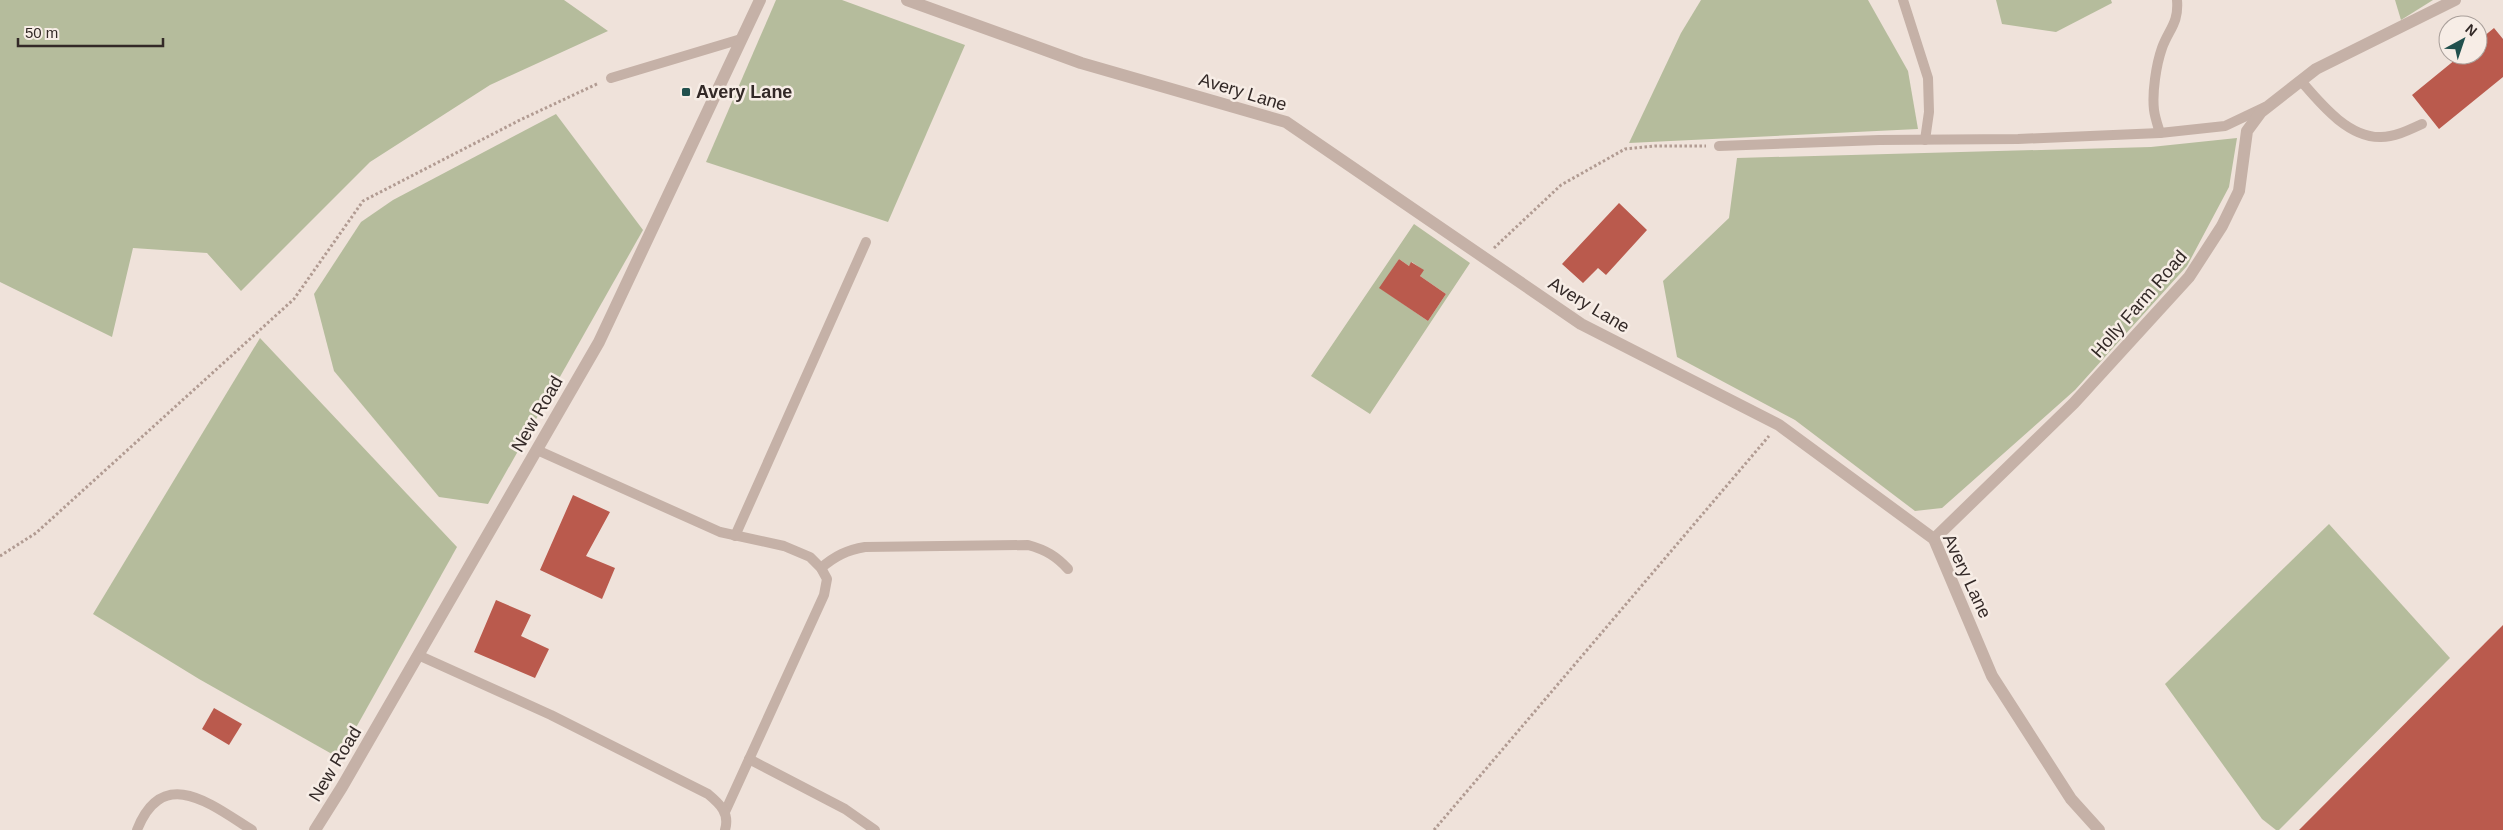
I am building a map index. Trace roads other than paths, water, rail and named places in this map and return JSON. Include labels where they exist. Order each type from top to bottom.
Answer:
[{"type":"street","name":"New Road","points":[[316,830],[599,342],[760,0]]},
{"type":"street","name":"Avery Lane","points":[[907,0],[1081,63],[1286,122],[1580,324],[1778,425],[1934,539],[1992,676],[2071,799],[2098,830]]},
{"type":"street","name":"Holly Farm Road","points":[[1934,539],[2074,403],[2190,277],[2222,226],[2239,191],[2247,131],[2261,112],[2316,69],[2455,0]]},
{"type":"lane","points":[[1903,0],[1928,78],[1929,112],[1925,140]]},
{"type":"lane","points":[[2160,133],[2154,110],[2156,82],[2162,48],[2174,28],[2178,11],[2176,0]]},
{"type":"lane","points":[[611,78],[741,39]]},
{"type":"lane","points":[[2301,81],[2329,113],[2352,130],[2380,138],[2404,132],[2422,124]]},
{"type":"lane","points":[[1719,146],[2018,139],[2160,133],[2225,126],[2272,104]]},
{"type":"lane","points":[[736,536],[866,242]]},
{"type":"lane","points":[[537,450],[720,532],[784,546],[810,557],[821,568],[827,579],[824,595],[725,812]]},
{"type":"lane","points":[[821,568],[834,557],[849,550],[865,547],[1028,545],[1057,557],[1068,569]]},
{"type":"lane","points":[[418,655],[551,715],[708,794],[720,804],[725,812],[727,822],[725,830]]},
{"type":"lane","points":[[749,759],[845,809],[875,830]]},
{"type":"lane","points":[[137,830],[141,820],[154,803],[164,796],[174,794],[195,796],[252,830]]},
{"type":"place","name":"Avery Lane","points":[[686,92]]}]
